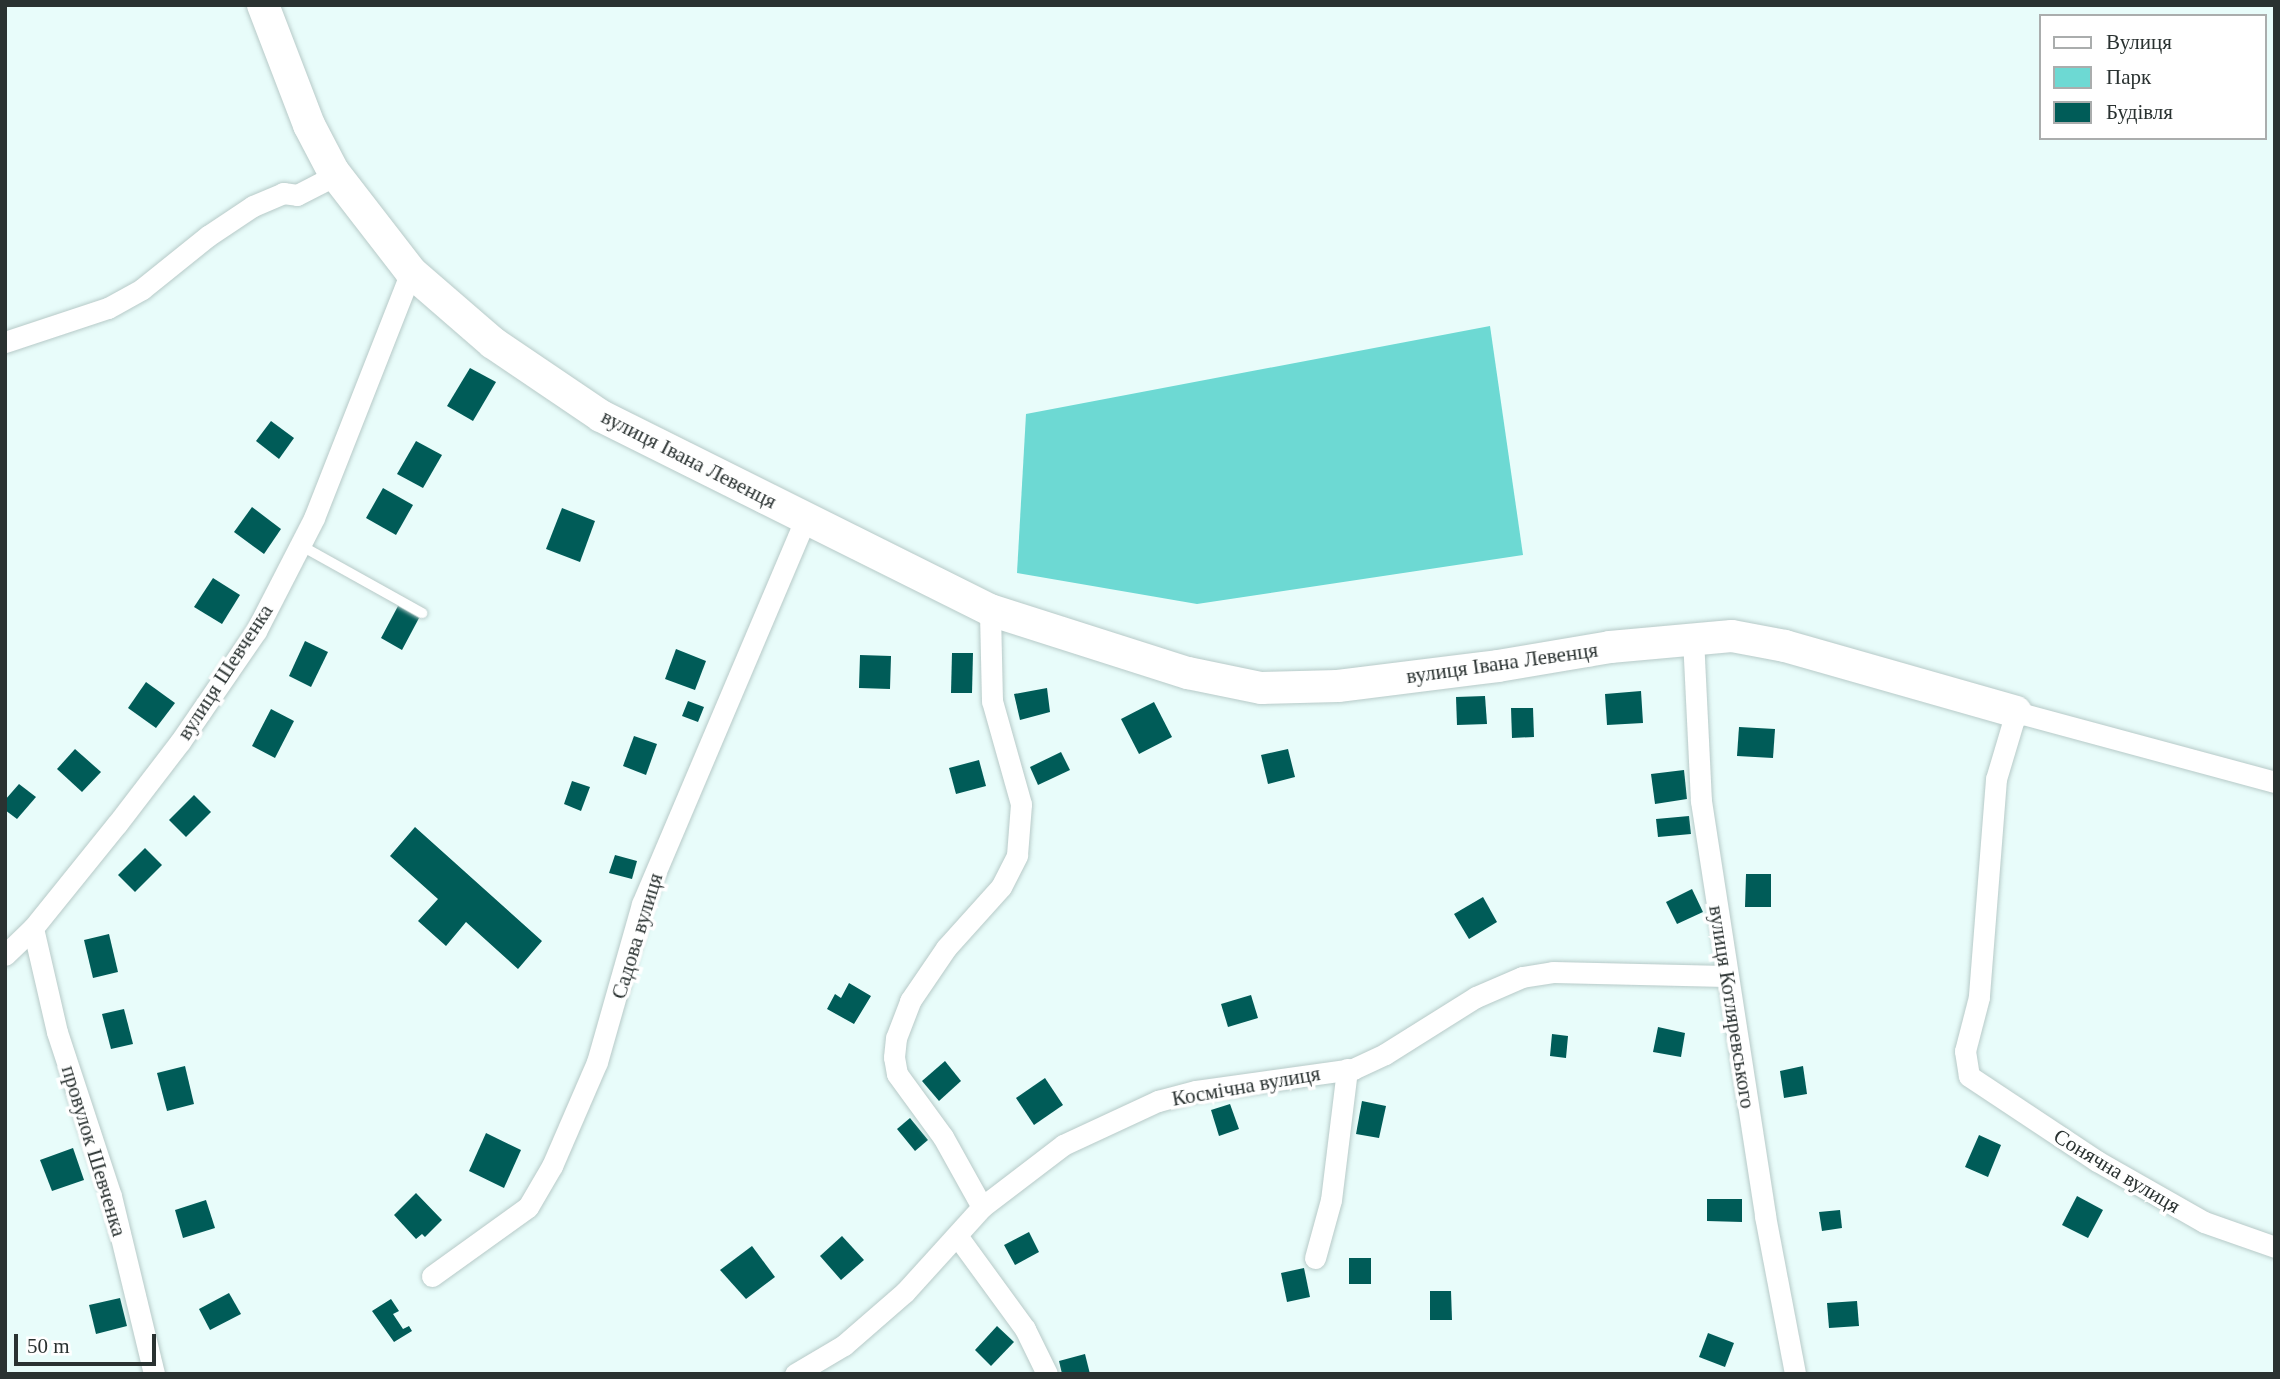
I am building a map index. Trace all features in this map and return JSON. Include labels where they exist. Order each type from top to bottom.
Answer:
[{"type":"street","name":"вулиця Івана Левенця","points":[[263,5],[309,125],[336,175],[411,272],[492,343],[601,416],[990,610],[1188,673],[1261,688],[1338,685],[1693,638],[1732,636],[1785,646],[2017,712]]},
{"type":"street","points":[[5,342],[108,308],[142,289],[208,236],[253,206],[283,193],[298,195],[336,175]]},
{"type":"street","name":"вулиця Шевченка","points":[[5,955],[33,928],[180,742],[256,631],[314,518],[411,272]]},
{"type":"street","name":"Садова вулиця","points":[[432,1276],[528,1207],[552,1166],[597,1062],[642,904],[806,518]]},
{"type":"street","points":[[982,1207],[943,1137],[897,1074],[894,1056],[896,1038],[910,1001],[946,948],[1001,887],[1017,855],[1021,804],[992,701],[990,610]]},
{"type":"street","name":"вулиця Котляревського","points":[[1693,638],[1702,801],[1726,976],[1736,1021],[1765,1216],[1795,1374]]},
{"type":"street","points":[[2017,712],[2275,782]]},
{"type":"street","name":"Сонячна вулиця","points":[[2017,712],[1996,779],[1979,997],[1965,1051],[1969,1076],[2097,1161],[2204,1222],[2275,1247]]},
{"type":"street","name":"провулок Шевченка","points":[[33,928],[57,1032],[111,1196],[154,1374]]},
{"type":"street","name":"Космічна вулиця","points":[[795,1374],[844,1345],[905,1292],[958,1237],[982,1207],[1063,1145],[1158,1101],[1196,1091],[1347,1069],[1385,1054],[1476,998],[1522,977],[1553,972],[1726,976]]},
{"type":"street","points":[[1315,1258],[1331,1200],[1347,1069]]},
{"type":"street","points":[[958,1237],[1025,1329],[1047,1374]]},
{"type":"lane","points":[[300,545],[422,613]]},
{"type":"green space","points":[[1490,326],[1523,555],[1197,604],[1017,573],[1026,414]]},
{"type":"building","points":[[470,368],[496,382],[473,421],[447,406]]},
{"type":"building","points":[[271,421],[294,438],[279,459],[256,441]]},
{"type":"building","points":[[416,441],[442,455],[423,488],[397,474]]},
{"type":"building","points":[[383,488],[413,505],[396,535],[366,518]]},
{"type":"building","points":[[252,507],[281,529],[264,554],[234,532]]},
{"type":"building","points":[[562,508],[595,521],[580,562],[546,549]]},
{"type":"building","points":[[213,578],[240,595],[222,624],[194,607]]},
{"type":"building","points":[[398,606],[419,618],[402,650],[381,638]]},
{"type":"building","points":[[305,641],[328,652],[311,687],[289,676]]},
{"type":"building","points":[[676,649],[706,661],[695,690],[665,679]]},
{"type":"building","points":[[952,653],[973,653],[972,693],[951,693]]},
{"type":"building","points":[[860,655],[891,656],[890,689],[859,688]]},
{"type":"building","points":[[146,682],[175,703],[156,728],[128,708]]},
{"type":"building","points":[[1047,688],[1050,712],[1020,720],[1014,694]]},
{"type":"building","points":[[1641,691],[1643,723],[1607,725],[1605,694]]},
{"type":"building","points":[[1485,696],[1487,724],[1457,725],[1456,697]]},
{"type":"building","points":[[688,701],[704,707],[698,722],[682,716]]},
{"type":"building","points":[[1154,702],[1172,737],[1139,754],[1121,719]]},
{"type":"building","points":[[1511,708],[1533,708],[1534,737],[1512,738]]},
{"type":"building","points":[[271,709],[294,721],[275,758],[252,746]]},
{"type":"building","points":[[1739,727],[1775,729],[1773,758],[1737,756]]},
{"type":"building","points":[[634,736],[657,744],[646,775],[623,766]]},
{"type":"building","points":[[75,749],[101,772],[82,792],[57,769]]},
{"type":"building","points":[[1288,749],[1295,777],[1268,784],[1261,755]]},
{"type":"building","points":[[1061,752],[1070,770],[1038,785],[1030,767]]},
{"type":"building","points":[[979,760],[986,786],[956,794],[949,768]]},
{"type":"building","points":[[1684,770],[1687,799],[1655,804],[1651,774]]},
{"type":"building","points":[[572,781],[590,787],[581,811],[564,804]]},
{"type":"building","points":[[19,784],[36,797],[17,819],[5,810],[5,800]]},
{"type":"building","points":[[194,795],[211,812],[186,837],[169,820]]},
{"type":"building","points":[[1689,816],[1691,834],[1658,837],[1656,819]]},
{"type":"building","points":[[415,827],[542,941],[518,969],[466,922],[446,946],[418,921],[438,899],[390,856]]},
{"type":"building","points":[[145,848],[162,865],[135,892],[118,875]]},
{"type":"building","points":[[615,855],[637,861],[632,879],[609,873]]},
{"type":"building","points":[[1746,874],[1771,874],[1771,907],[1745,907]]},
{"type":"building","points":[[1692,889],[1703,912],[1677,924],[1666,902]]},
{"type":"building","points":[[1483,897],[1497,922],[1469,939],[1454,914]]},
{"type":"building","points":[[109,934],[118,972],[93,978],[84,940]]},
{"type":"building","points":[[849,983],[871,996],[854,1024],[827,1009],[835,994],[841,998]]},
{"type":"building","points":[[1251,995],[1258,1018],[1228,1027],[1221,1004]]},
{"type":"building","points":[[124,1009],[133,1044],[111,1049],[102,1014]]},
{"type":"building","points":[[1658,1027],[1685,1033],[1681,1057],[1653,1052]]},
{"type":"building","points":[[1552,1034],[1568,1036],[1566,1058],[1550,1056]]},
{"type":"building","points":[[945,1061],[961,1081],[939,1101],[922,1081]]},
{"type":"building","points":[[185,1066],[194,1104],[167,1111],[157,1073]]},
{"type":"building","points":[[1803,1066],[1807,1094],[1784,1098],[1780,1071]]},
{"type":"building","points":[[1045,1078],[1063,1105],[1034,1125],[1016,1098]]},
{"type":"building","points":[[1362,1101],[1386,1106],[1379,1138],[1356,1134]]},
{"type":"building","points":[[1230,1104],[1239,1129],[1219,1136],[1211,1110]]},
{"type":"building","points":[[910,1118],[928,1140],[915,1151],[897,1129]]},
{"type":"building","points":[[486,1133],[521,1150],[504,1188],[469,1171]]},
{"type":"building","points":[[1979,1135],[2001,1145],[1988,1177],[1965,1167]]},
{"type":"building","points":[[73,1148],[84,1180],[52,1191],[40,1160]]},
{"type":"building","points":[[416,1193],[442,1220],[425,1237],[422,1234],[416,1239],[394,1215]]},
{"type":"building","points":[[2077,1196],[2103,1210],[2088,1238],[2062,1225]]},
{"type":"building","points":[[1707,1199],[1742,1199],[1742,1222],[1707,1221]]},
{"type":"building","points":[[206,1200],[215,1228],[183,1238],[175,1210]]},
{"type":"building","points":[[1840,1210],[1842,1228],[1822,1231],[1819,1212]]},
{"type":"building","points":[[1029,1232],[1039,1252],[1015,1265],[1004,1245]]},
{"type":"building","points":[[842,1236],[864,1260],[841,1280],[820,1256]]},
{"type":"building","points":[[752,1246],[775,1277],[746,1299],[720,1270]]},
{"type":"building","points":[[1349,1258],[1371,1258],[1371,1284],[1349,1284]]},
{"type":"building","points":[[1304,1268],[1310,1297],[1287,1302],[1281,1273]]},
{"type":"building","points":[[1430,1291],[1451,1291],[1452,1320],[1430,1320]]},
{"type":"building","points":[[229,1293],[241,1314],[210,1330],[199,1309]]},
{"type":"building","points":[[120,1298],[127,1326],[96,1334],[89,1305]]},
{"type":"building","points":[[391,1299],[399,1311],[393,1314],[403,1329],[409,1326],[412,1331],[394,1342],[372,1311]]},
{"type":"building","points":[[1857,1301],[1859,1326],[1829,1328],[1827,1303]]},
{"type":"building","points":[[997,1326],[1014,1342],[991,1366],[975,1350]]},
{"type":"building","points":[[1708,1333],[1734,1343],[1725,1367],[1699,1357]]},
{"type":"building","points":[[1085,1354],[1090,1374],[1062,1374],[1059,1361]]}]
